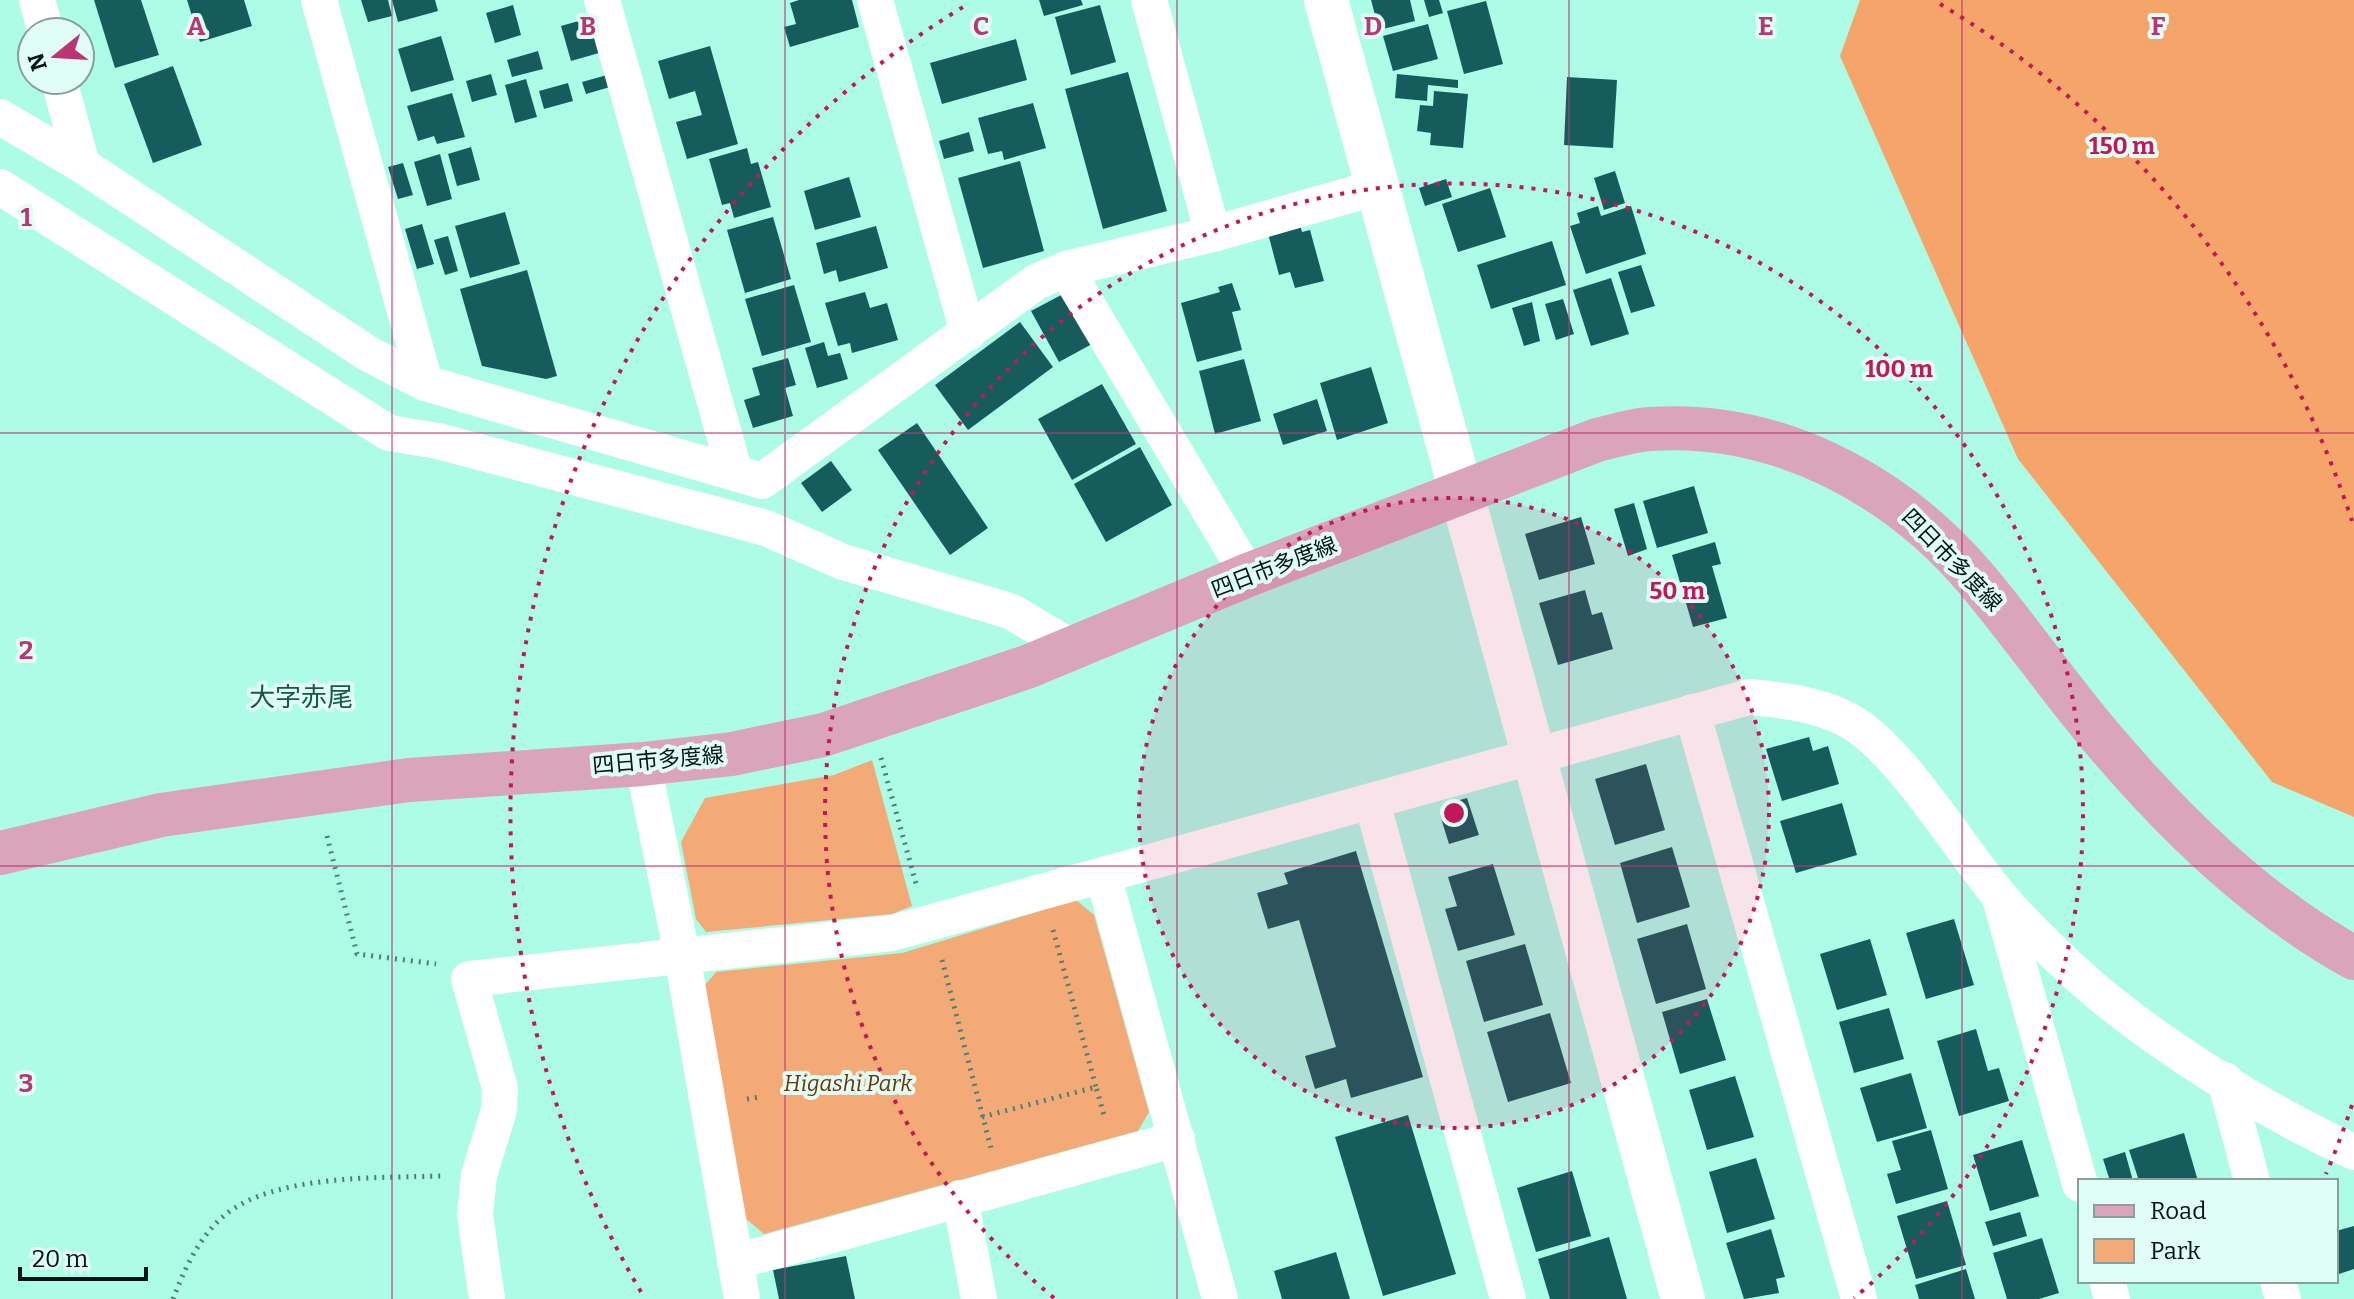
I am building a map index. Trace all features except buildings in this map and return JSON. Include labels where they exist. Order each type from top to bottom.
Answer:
[{"type":"main road","name":"四日市多度線","points":[[0,853],[161,815],[409,780],[643,764],[732,754],[823,735],[1027,667],[1248,575],[1462,495],[1541,459],[1597,440],[1648,429],[1712,429],[1769,441],[1819,459],[1881,490],[1926,527],[1976,578],[2098,733],[2191,835],[2239,879],[2354,958]]},
{"type":"street","points":[[319,0],[425,383]]},
{"type":"street","points":[[602,0],[734,470]]},
{"type":"street","points":[[875,0],[968,333]]},
{"type":"street","points":[[1149,0],[1213,234]]},
{"type":"street","points":[[1326,0],[1536,755],[1683,1299]]},
{"type":"street","points":[[63,96],[82,165]]},
{"type":"street","points":[[0,117],[82,165],[367,353],[425,383],[734,470],[762,481],[1036,282],[1066,269],[1213,234],[1378,187]]},
{"type":"street","points":[[0,187],[389,433],[438,441],[766,528],[843,562],[1010,611],[1073,648]]},
{"type":"street","points":[[1066,269],[1248,575]]},
{"type":"street","points":[[487,1299],[475,1215],[479,1175],[499,1110],[500,1088],[469,979],[892,933],[1107,889],[1372,802],[1749,697],[1820,707],[1852,722],[1879,745],[1917,789],[1999,897],[2071,969],[2153,1035],[2225,1080],[2354,1152]]},
{"type":"street","points":[[1692,712],[1859,1299]]},
{"type":"street","points":[[643,764],[682,955],[742,1299]]},
{"type":"street","points":[[1372,802],[1508,1299]]},
{"type":"street","points":[[1107,889],[1220,1299]]},
{"type":"street","points":[[1999,897],[2079,1179]]},
{"type":"street","points":[[2225,1080],[2251,1179]]},
{"type":"street","points":[[735,1262],[1177,1139]]},
{"type":"street","points":[[960,1198],[979,1299]]},
{"type":"path","points":[[879,750],[934,922],[1001,1188]]},
{"type":"path","points":[[316,794],[357,954],[450,966],[469,979]]},
{"type":"path","points":[[1107,889],[1050,920],[1116,1156]]},
{"type":"path","points":[[982,1117],[1096,1087]]},
{"type":"path","points":[[173,1299],[198,1246],[225,1214],[254,1199],[296,1186],[479,1175]]},
{"type":"green space","points":[[872,760],[912,906],[892,914],[706,932],[696,919],[681,842],[705,798],[834,775]]},
{"type":"green space","name":"Higashi Park","points":[[1076,900],[1094,915],[1149,1112],[1138,1131],[764,1234],[746,1219],[704,986],[716,972],[902,953]]},
{"type":"shaded area","points":[[1860,0],[2354,0],[2354,817],[2272,782],[2018,459],[1840,56]]},
{"type":"district","name":"大字赤尾","points":[[301,697]]}]
